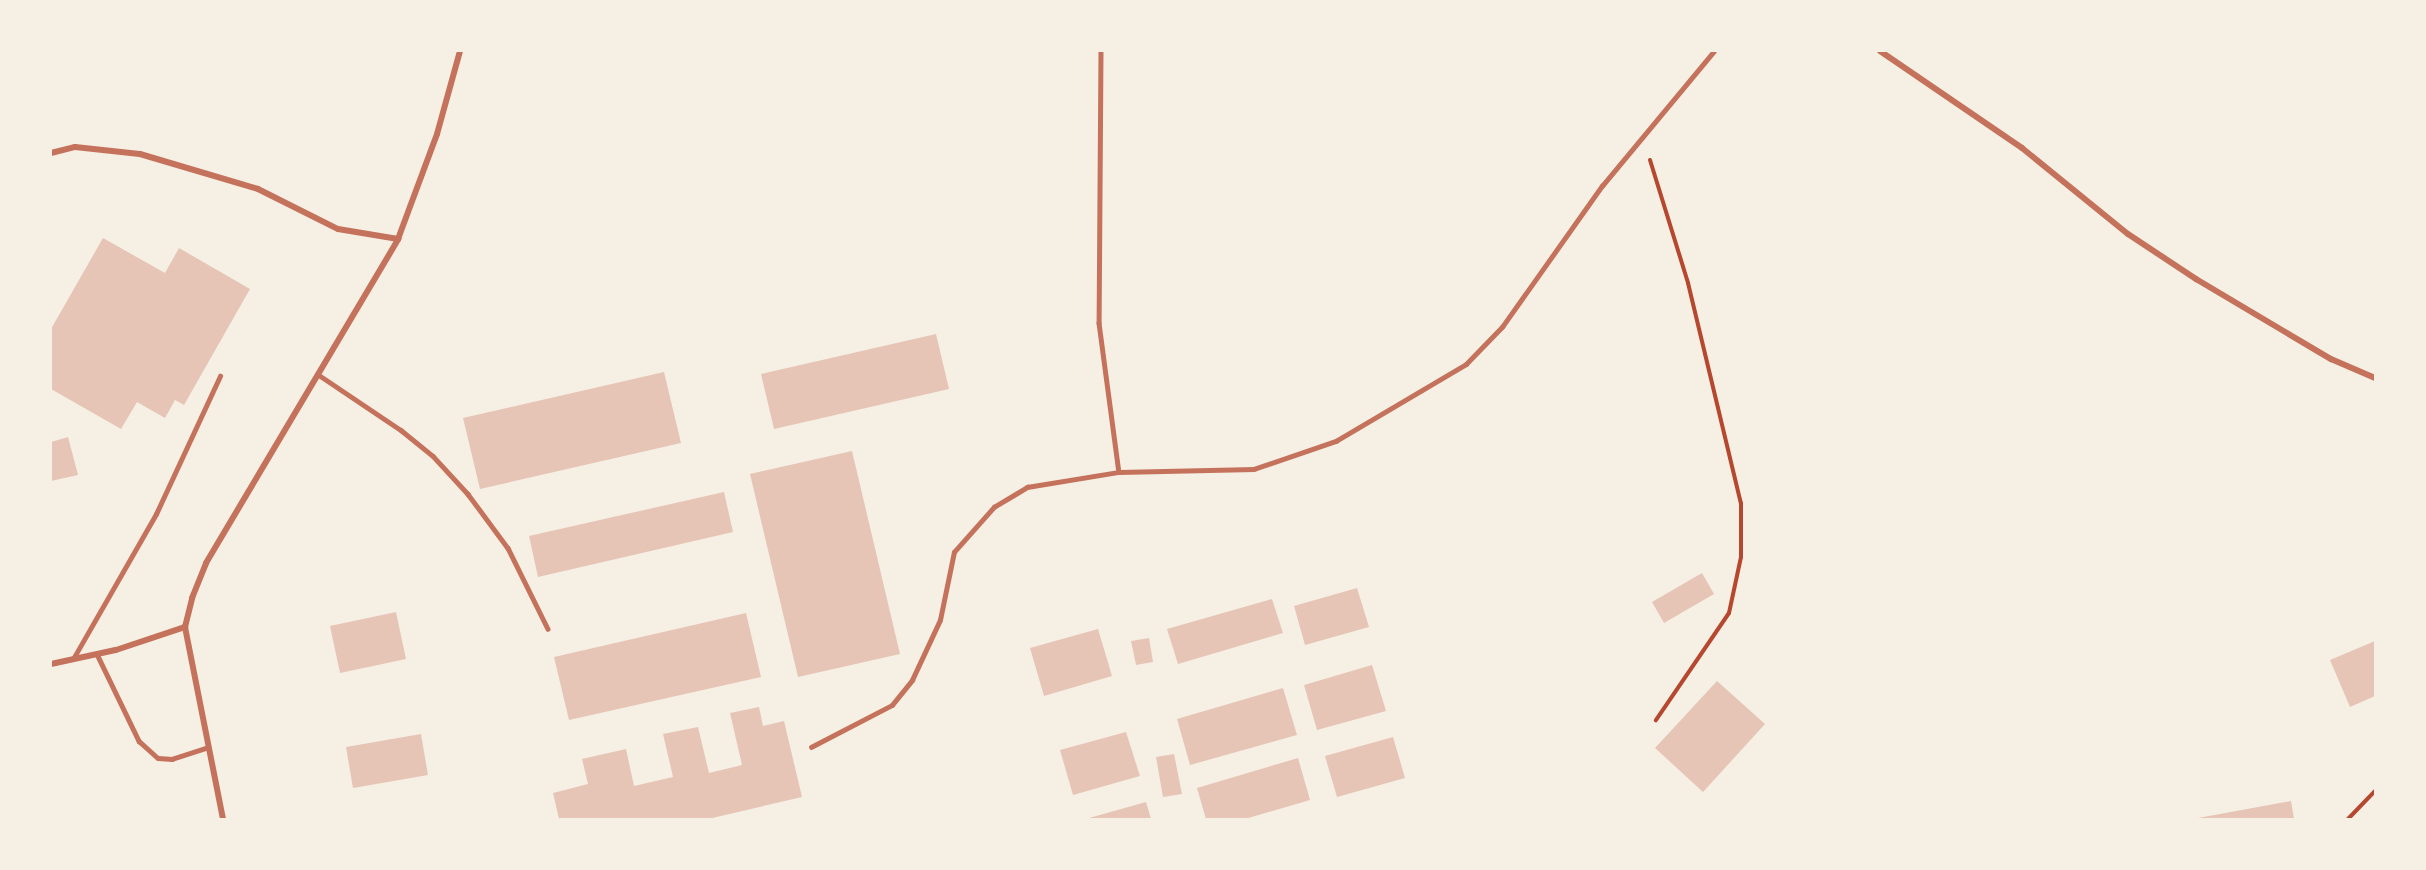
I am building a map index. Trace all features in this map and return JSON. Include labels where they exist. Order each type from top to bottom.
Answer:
[{"type":"street","points":[[223,819],[206,748],[185,627],[207,563],[398,239],[437,134],[460,51]]},
{"type":"street","points":[[1880,51],[2022,148],[2128,234],[2196,279],[2331,359],[2375,378]]},
{"type":"street","points":[[51,153],[75,147],[140,154],[258,189],[338,229],[398,239]]},
{"type":"street","points":[[51,664],[97,654],[185,627]]},
{"type":"lane","points":[[1101,51],[1099,323],[1119,472]]},
{"type":"lane","points":[[811,747],[892,705],[912,680],[940,620],[954,552],[994,507],[1027,487],[1119,472],[1254,469],[1336,441],[1466,364],[1502,327],[1643,136],[1714,51]]},
{"type":"lane","points":[[319,375],[401,430],[433,456],[468,494],[508,548],[548,630]]},
{"type":"lane","points":[[73,659],[156,514],[220,376]]},
{"type":"lane","points":[[97,654],[139,741],[145,747],[159,758],[172,759],[206,748]]},
{"type":"path","points":[[1643,136],[1688,283],[1741,503],[1741,557],[1729,613],[1656,720]]},
{"type":"path","points":[[2348,819],[2375,791]]},
{"type":"building","points":[[103,238],[165,273],[179,248],[250,289],[184,405],[175,400],[165,418],[137,402],[121,429],[51,389],[51,329]]},
{"type":"building","points":[[936,334],[949,389],[774,429],[761,374]]},
{"type":"building","points":[[664,372],[681,443],[480,489],[463,418]]},
{"type":"building","points":[[68,437],[78,475],[51,481],[51,442]]},
{"type":"building","points":[[852,451],[900,654],[798,677],[750,474]]},
{"type":"building","points":[[724,492],[733,532],[538,577],[529,536]]},
{"type":"building","points":[[1702,573],[1714,594],[1664,623],[1652,602]]},
{"type":"building","points":[[1357,588],[1369,627],[1305,645],[1294,606]]},
{"type":"building","points":[[1272,599],[1283,633],[1178,664],[1167,629]]},
{"type":"building","points":[[396,612],[406,659],[340,673],[330,626]]},
{"type":"building","points":[[746,613],[761,677],[569,720],[554,657]]},
{"type":"building","points":[[1098,629],[1112,676],[1044,696],[1030,648]]},
{"type":"building","points":[[1149,638],[1153,662],[1136,665],[1131,641]]},
{"type":"building","points":[[2375,641],[2375,696],[2350,707],[2330,660]]},
{"type":"building","points":[[1372,665],[1386,711],[1317,730],[1304,685]]},
{"type":"building","points":[[1717,681],[1765,724],[1703,792],[1655,748]]},
{"type":"building","points":[[1283,688],[1297,735],[1190,765],[1177,719]]},
{"type":"building","points":[[759,707],[763,726],[784,721],[802,797],[708,819],[559,819],[553,793],[588,784],[582,759],[626,749],[634,786],[673,777],[663,734],[698,727],[709,773],[742,765],[730,713]]},
{"type":"building","points":[[1126,732],[1140,776],[1073,795],[1060,750]]},
{"type":"building","points":[[421,734],[428,775],[353,788],[346,747]]},
{"type":"building","points":[[1393,737],[1405,778],[1337,797],[1325,756]]},
{"type":"building","points":[[1174,754],[1182,794],[1163,797],[1156,757]]},
{"type":"building","points":[[1298,758],[1310,800],[1245,819],[1206,819],[1197,788]]},
{"type":"building","points":[[2291,801],[2294,819],[2198,819],[2198,818]]},
{"type":"building","points":[[1146,802],[1151,819],[1089,818]]}]
